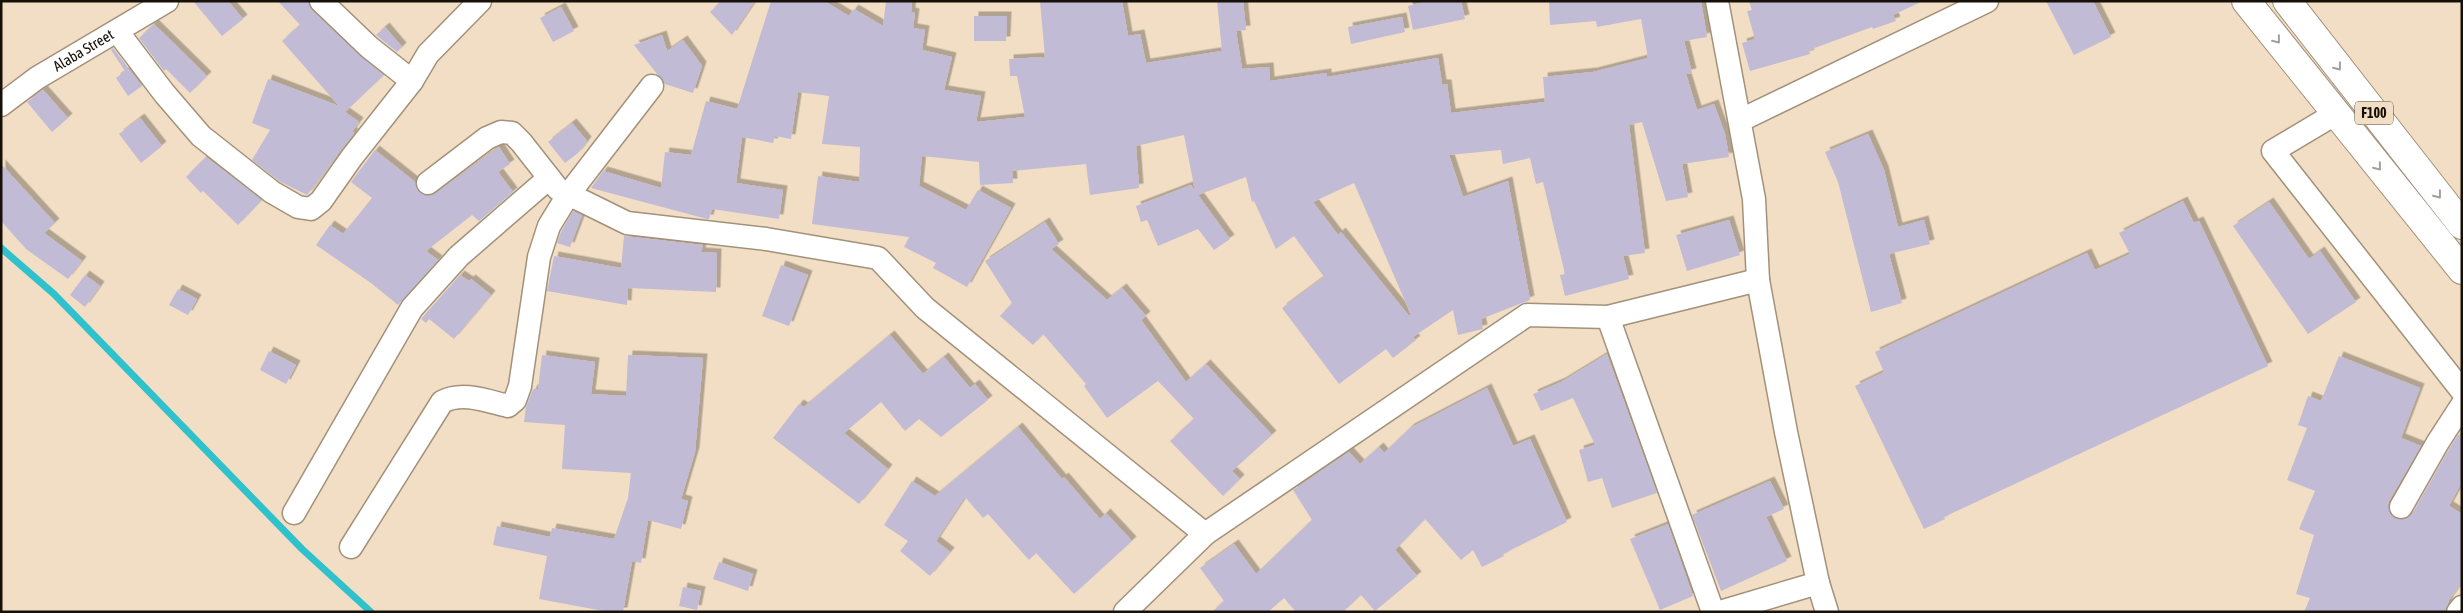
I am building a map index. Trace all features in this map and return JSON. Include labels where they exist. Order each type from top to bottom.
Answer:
[{"type":"main road","points":[[2246,1],[2462,270]]},
{"type":"main road","name":"F100","points":[[2287,1],[2462,225]]},
{"type":"street","name":"Alaba Street","points":[[1,105],[37,78],[167,1]]},
{"type":"street","points":[[320,1],[369,47],[412,80]]},
{"type":"street","points":[[118,31],[164,93],[201,136],[272,192],[298,207],[311,209],[321,201],[352,157],[412,80],[428,54],[480,1]]},
{"type":"street","points":[[1717,1],[1754,198],[1758,280],[1786,432],[1818,583],[1827,612]]},
{"type":"street","points":[[1740,120],[1987,1]]},
{"type":"street","points":[[351,547],[442,402],[450,398],[468,397],[508,406],[515,400],[520,386],[539,257],[549,226],[568,195],[652,86]]},
{"type":"street","points":[[2335,114],[2273,151],[2462,391]]},
{"type":"street","points":[[428,182],[487,138],[501,132],[512,133],[558,190],[628,223],[766,239],[878,258],[925,308],[1205,534]]},
{"type":"street","points":[[294,513],[412,308],[459,256],[549,178]]},
{"type":"street","points":[[1125,612],[1205,534],[1527,315],[1608,317],[1758,280]]},
{"type":"street","points":[[1608,317],[1713,612]]},
{"type":"street","points":[[2401,507],[2438,442],[2462,405]]},
{"type":"street","points":[[1720,612],[1818,583]]},
{"type":"street","points":[[2458,612],[2462,607]]},
{"type":"building","points":[[193,1],[228,1],[243,19],[222,36]]},
{"type":"building","points":[[278,1],[308,1],[312,10],[360,56],[384,75],[345,112],[359,122],[352,132],[354,133],[307,195],[279,181],[252,160],[270,130],[252,123],[268,79],[339,106],[282,41],[300,25]]},
{"type":"building","points":[[721,1],[755,1],[732,35],[710,12]]},
{"type":"building","points":[[771,1],[824,1],[849,16],[854,9],[883,26],[886,1],[912,1],[911,12],[915,13],[913,28],[925,30],[922,50],[952,57],[944,90],[981,96],[976,122],[1025,117],[1017,76],[1010,76],[1009,59],[1045,57],[1040,1],[1122,1],[1128,36],[1140,34],[1146,63],[1222,51],[1217,1],[1243,1],[1246,30],[1236,31],[1242,69],[1269,67],[1270,81],[1327,73],[1327,77],[1438,58],[1442,84],[1447,84],[1451,113],[1545,102],[1543,77],[1593,72],[1648,58],[1641,19],[1597,27],[1596,21],[1550,25],[1549,1],[1701,1],[1707,37],[1684,41],[1692,73],[1686,74],[1697,110],[1714,104],[1725,134],[1729,157],[1682,164],[1688,197],[1666,201],[1642,122],[1629,125],[1645,253],[1623,256],[1629,279],[1565,296],[1560,275],[1565,274],[1543,182],[1536,184],[1530,158],[1503,164],[1501,150],[1449,155],[1463,197],[1508,181],[1530,300],[1481,319],[1483,329],[1458,335],[1453,310],[1413,337],[1416,340],[1393,358],[1386,349],[1339,384],[1282,308],[1324,277],[1294,236],[1276,249],[1254,201],[1252,202],[1246,177],[1198,195],[1230,239],[1214,250],[1198,229],[1158,246],[1147,220],[1141,222],[1136,206],[1191,185],[1195,191],[1184,135],[1136,146],[1139,188],[1090,195],[1086,164],[1012,171],[1013,183],[980,185],[979,162],[922,156],[919,186],[966,210],[978,190],[1011,208],[967,287],[933,268],[936,263],[904,247],[909,237],[812,224],[818,176],[859,182],[860,147],[822,144],[829,96],[798,92],[791,139],[775,136],[773,143],[742,137],[736,183],[783,190],[779,219],[712,209],[709,219],[707,219],[591,188],[603,171],[661,188],[665,152],[691,155],[706,101],[737,109]],"holes":[[[1354,183],[1411,315],[1409,316],[1341,232],[1338,235],[1313,202]]]},
{"type":"building","points":[[1428,1],[1461,1],[1465,19],[1413,30],[1408,6]]},
{"type":"building","points":[[1749,1],[1923,1],[1893,15],[1896,21],[1873,29],[1872,27],[1809,50],[1810,54],[1750,71],[1742,43],[1755,39],[1747,11],[1752,10]]},
{"type":"building","points":[[2046,1],[2093,1],[2111,37],[2074,55]]},
{"type":"building","points":[[561,7],[574,31],[553,42],[540,18]]},
{"type":"building","points":[[974,16],[1007,16],[1006,41],[974,41]]},
{"type":"building","points":[[1402,17],[1405,32],[1351,44],[1348,27]]},
{"type":"building","points":[[154,24],[207,76],[190,93],[166,69],[164,71],[139,38]]},
{"type":"building","points":[[385,27],[402,47],[397,52],[376,35]]},
{"type":"building","points":[[662,35],[667,51],[683,40],[702,66],[693,93],[665,84],[634,45]]},
{"type":"building","points":[[113,48],[142,86],[128,96],[116,78],[125,71],[111,50]]},
{"type":"building","points":[[43,90],[68,118],[52,132],[27,102]]},
{"type":"building","points":[[140,118],[162,146],[141,163],[119,134]]},
{"type":"building","points":[[572,123],[587,141],[578,153],[565,163],[548,142]]},
{"type":"building","points":[[1868,134],[1884,170],[1898,227],[1924,220],[1930,244],[1889,254],[1902,303],[1871,312],[1838,182],[1825,152]]},
{"type":"building","points":[[499,147],[510,164],[498,172],[513,192],[479,221],[472,215],[426,251],[438,260],[398,305],[371,283],[316,245],[330,225],[343,234],[372,198],[351,182],[375,150],[415,182],[418,191],[429,196],[436,193]]},
{"type":"building","points":[[206,157],[262,200],[238,225],[203,191],[201,193],[186,177]]},
{"type":"building","points":[[1,164],[55,223],[44,233],[82,261],[68,279],[26,249],[1,221]]},
{"type":"building","points":[[2183,201],[2194,223],[2199,221],[2268,366],[1944,517],[1945,519],[1924,529],[1855,386],[1884,372],[1875,352],[2087,253],[2095,270],[2130,254],[2119,233]]},
{"type":"building","points":[[2269,202],[2309,259],[2320,251],[2356,302],[2308,334],[2233,226]]},
{"type":"building","points":[[573,211],[582,215],[570,247],[557,243]]},
{"type":"building","points":[[1729,220],[1740,255],[1687,271],[1676,235]]},
{"type":"building","points":[[1045,222],[1059,244],[1051,249],[1107,300],[1122,288],[1146,316],[1141,320],[1186,382],[1206,364],[1272,435],[1232,471],[1240,479],[1223,496],[1170,441],[1194,419],[1158,381],[1107,418],[1084,386],[1086,384],[1043,334],[1033,345],[1000,316],[1012,303],[985,261]]},
{"type":"building","points":[[624,236],[703,245],[701,252],[717,253],[716,292],[628,288],[627,305],[547,291],[554,256],[621,268]]},
{"type":"building","points":[[781,265],[808,275],[789,326],[762,316]]},
{"type":"building","points":[[85,275],[100,286],[85,307],[70,295]]},
{"type":"building","points":[[460,275],[469,281],[471,279],[491,295],[454,339],[429,319],[426,323],[421,319]]},
{"type":"building","points":[[178,289],[197,299],[188,315],[169,305]]},
{"type":"building","points":[[890,335],[923,374],[944,357],[970,388],[975,384],[988,400],[941,437],[919,419],[905,431],[881,402],[844,433],[888,469],[859,504],[773,438],[799,404],[804,407]]},
{"type":"building","points":[[269,351],[296,365],[286,384],[260,370]]},
{"type":"building","points":[[1607,354],[1657,493],[1612,508],[1602,478],[1588,482],[1579,450],[1595,445],[1573,398],[1541,411],[1533,394],[1561,382]]},
{"type":"building","points":[[542,355],[595,362],[591,394],[626,396],[628,355],[703,358],[695,452],[681,499],[688,501],[681,529],[648,520],[641,563],[632,561],[623,612],[609,612],[539,599],[547,556],[493,545],[497,526],[550,537],[552,528],[614,539],[628,498],[631,473],[562,469],[565,425],[524,422],[526,407],[533,389],[538,389]]},
{"type":"building","points":[[2339,356],[2420,388],[2401,438],[2421,446],[2389,501],[2388,508],[2394,518],[2402,520],[2412,514],[2458,435],[2462,437],[2462,482],[2449,506],[2462,514],[2462,582],[2449,600],[2445,612],[2304,612],[2310,598],[2296,594],[2314,535],[2299,529],[2315,491],[2287,480],[2307,428],[2298,425],[2308,396],[2321,401]]},
{"type":"building","points":[[1487,388],[1513,446],[1530,439],[1567,522],[1503,554],[1504,556],[1482,567],[1473,550],[1461,560],[1425,519],[1395,550],[1417,576],[1375,611],[1361,595],[1343,612],[1296,612],[1284,598],[1268,612],[1212,612],[1224,601],[1200,568],[1234,544],[1256,574],[1312,520],[1293,490],[1349,452],[1360,464],[1379,447],[1384,453],[1410,428]]},
{"type":"building","points":[[1018,427],[1062,479],[1064,477],[1100,519],[1106,513],[1132,541],[1074,594],[1036,553],[1029,560],[988,514],[983,518],[965,497],[936,541],[950,552],[930,576],[900,551],[908,541],[884,525],[912,481],[935,496]]},
{"type":"building","points":[[1770,481],[1784,509],[1766,517],[1787,561],[1721,591],[1692,515]]},
{"type":"building","points":[[1668,524],[1693,596],[1660,610],[1630,539]]},
{"type":"building","points":[[719,562],[753,574],[748,591],[713,579]]},
{"type":"building","points":[[683,587],[701,591],[697,610],[679,606]]},
{"type":"waterway","points":[[1,248],[54,294],[302,549],[371,612]]}]
